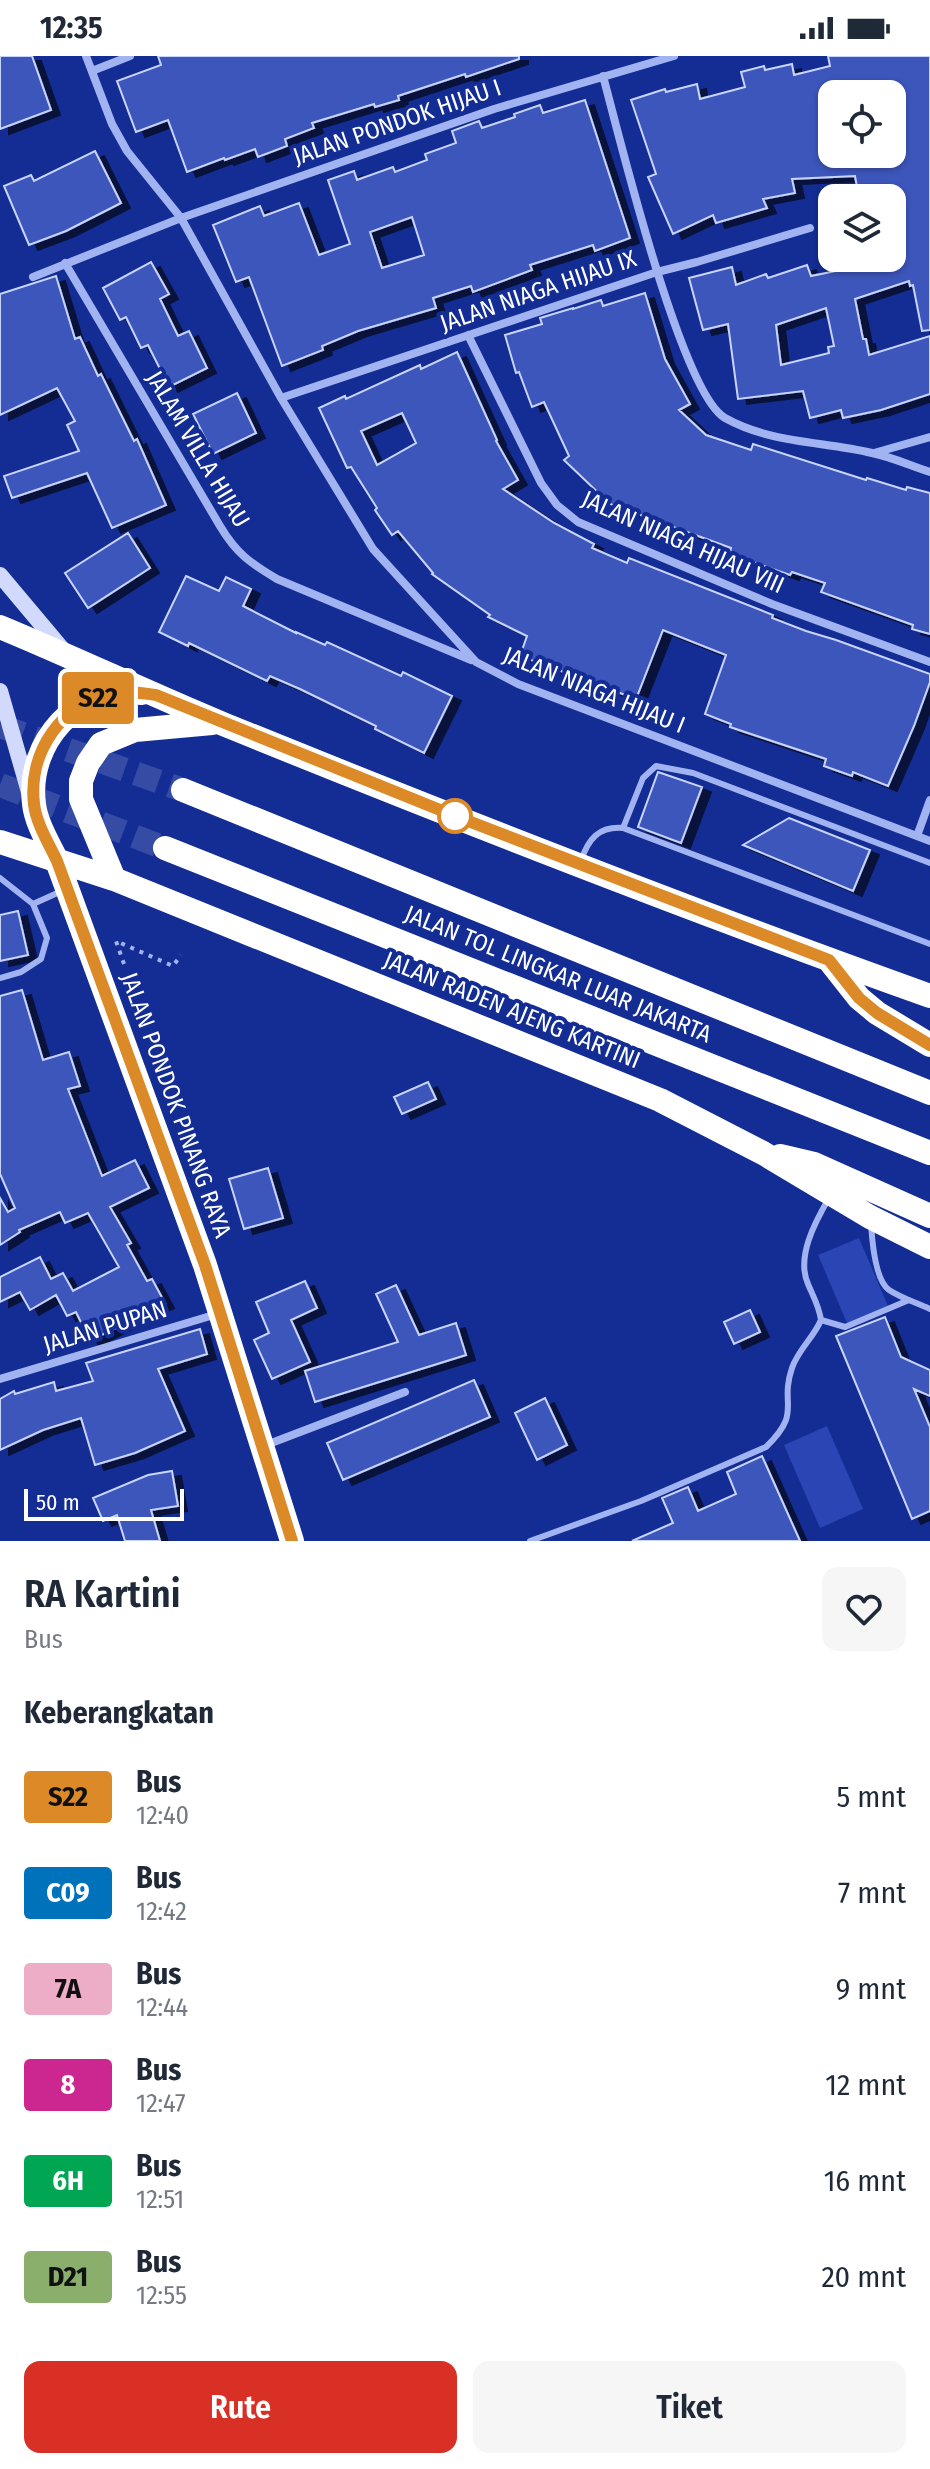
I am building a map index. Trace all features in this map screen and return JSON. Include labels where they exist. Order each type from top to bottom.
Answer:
[{"type":"highway","points":[[0,627],[220,723],[829,960],[930,996]]},
{"type":"highway","points":[[34,808],[32,786],[43,744],[72,711],[91,700],[112,694],[134,692],[156,695]]},
{"type":"highway","points":[[114,879],[81,799],[81,781],[88,763],[101,744],[135,730],[220,723]]},
{"type":"highway","name":"JALAN TOL LINGKAR LUAR JAKARTA","points":[[183,790],[930,1093]]},
{"type":"highway","name":"JALAN PONDOK PINANG RAYA","points":[[34,808],[57,861],[198,1243],[292,1541]]},
{"type":"highway","name":"JALAN RADEN AJENG KARTINI","points":[[0,842],[114,879],[660,1100],[763,1153],[870,1217],[930,1247]]},
{"type":"highway","name":"JALAN TOL LINGKAR LUAR JAKARTA","points":[[165,848],[930,1153]]},
{"type":"highway","points":[[829,960],[859,998],[877,1013],[930,1045]]},
{"type":"highway","points":[[763,1153],[814,1164],[930,1216]]},
{"type":"main road","points":[[0,575],[66,654]]},
{"type":"main road","name":"JALAN PONDOK PINANG RAYA","points":[[0,691],[34,808]]},
{"type":"street","name":"JALAN NIAGA HIJAU I","points":[[86,56],[112,124],[127,151],[181,218],[281,398],[373,549],[476,662],[518,684],[930,841]]},
{"type":"street","points":[[92,71],[130,56]]},
{"type":"street","name":"JALAN PONDOK HIJAU I","points":[[181,218],[494,109],[674,56]]},
{"type":"street","points":[[603,76],[657,272],[685,350],[707,399],[718,414],[788,441],[873,453],[930,472]]},
{"type":"street","points":[[33,277],[181,218]]},
{"type":"street","name":"JALAN NIAGA HIJAU IX","points":[[281,398],[657,272],[810,228]]},
{"type":"street","name":"JALAM VILLA HIJAU","points":[[65,263],[232,546],[248,562],[277,579],[476,662]]},
{"type":"street","name":"JALAN NIAGA HIJAU VIII","points":[[468,335],[541,483],[557,505],[578,522],[772,604],[930,662]]},
{"type":"street","points":[[873,453],[930,437]]},
{"type":"street","points":[[917,836],[930,800]]},
{"type":"street","name":"JALAN PUPAN","points":[[0,1379],[221,1313]]},
{"type":"street","points":[[262,1447],[405,1392]]},
{"type":"lane","points":[[623,828],[643,778],[656,766],[693,773],[930,863]]},
{"type":"lane","points":[[580,864],[591,838],[611,827],[623,828],[930,944]]},
{"type":"lane","points":[[0,878],[33,904],[47,938],[41,959],[21,972],[0,978]]},
{"type":"lane","points":[[33,904],[67,889]]},
{"type":"lane","points":[[530,1541],[641,1501],[766,1447],[782,1431],[788,1418],[788,1385],[796,1358],[820,1323],[816,1300],[803,1264],[819,1215],[831,1194]]},
{"type":"lane","points":[[870,1217],[876,1263],[883,1284],[888,1290],[930,1309]]},
{"type":"lane","points":[[820,1323],[845,1327],[909,1300]]},
{"type":"path","points":[[124,964],[116,941],[173,966],[181,955]]},
{"type":"shaded area","points":[[859,1238],[888,1306],[847,1323],[818,1255]]},
{"type":"shaded area","points":[[827,1426],[863,1509],[820,1528],[784,1445]]},
{"type":"building","points":[[0,56],[32,56],[51,110],[0,129]]},
{"type":"building","points":[[158,56],[519,56],[519,59],[398,96],[399,100],[375,107],[374,104],[312,123],[314,128],[285,139],[287,146],[258,157],[255,149],[187,172],[168,120],[136,132],[117,81],[161,65]]},
{"type":"building","points":[[828,56],[930,56],[930,330],[922,331],[913,285],[910,286],[909,281],[855,299],[869,355],[930,336],[930,394],[843,418],[841,410],[810,418],[803,391],[738,399],[728,324],[703,330],[689,278],[732,267],[736,285],[766,274],[768,278],[807,265],[811,276],[831,272],[906,272],[906,184],[856,184],[855,176],[792,179],[795,193],[763,199],[767,208],[716,223],[713,215],[673,234],[648,177],[656,174],[631,100],[665,89],[666,92],[697,84],[700,99],[745,87],[741,72],[764,66],[765,70],[792,64],[794,75],[830,66]],"holes":[[[826,308],[834,346],[828,347],[829,353],[781,365],[776,325]]]},
{"type":"building","points":[[585,100],[630,238],[595,251],[593,245],[530,265],[532,270],[473,292],[471,286],[433,298],[436,308],[358,331],[322,346],[323,350],[282,366],[249,277],[236,282],[213,225],[260,206],[264,216],[299,203],[319,255],[350,244],[328,180],[354,171],[357,180],[393,167],[395,172],[427,160],[425,154],[456,143],[452,131],[479,121],[482,128],[540,105],[543,113]],"holes":[[[412,217],[424,255],[382,268],[370,232]]]},
{"type":"building","points":[[95,151],[121,203],[66,231],[29,245],[4,186],[31,175],[34,181]]},
{"type":"building","points":[[151,262],[169,294],[160,299],[178,336],[189,331],[207,368],[169,387],[148,345],[141,348],[126,317],[120,320],[103,288]]},
{"type":"building","points":[[56,276],[75,339],[80,337],[134,441],[137,439],[166,505],[112,528],[87,473],[12,498],[4,476],[79,451],[67,425],[75,421],[57,388],[0,415],[0,294]]},
{"type":"building","points":[[645,293],[665,359],[690,404],[679,410],[706,435],[751,450],[753,444],[866,480],[930,493],[930,634],[821,592],[825,583],[758,564],[730,553],[731,548],[610,504],[564,460],[569,456],[544,402],[532,407],[519,372],[516,373],[505,335],[542,324],[540,318],[573,308],[601,300],[603,306]]},
{"type":"building","points":[[457,352],[496,441],[518,480],[503,489],[554,523],[594,544],[592,548],[627,563],[629,558],[773,615],[772,618],[930,674],[914,726],[888,786],[853,772],[852,776],[824,766],[826,759],[730,727],[731,724],[705,714],[726,655],[663,630],[636,699],[520,656],[527,636],[488,617],[490,615],[432,574],[398,531],[392,535],[351,467],[347,468],[319,408],[420,365],[421,369]],"holes":[[[402,413],[416,443],[377,465],[361,431]]]},
{"type":"building","points":[[237,393],[256,433],[213,454],[193,414]]},
{"type":"building","points":[[128,533],[150,568],[88,608],[65,573]]},
{"type":"building","points":[[186,576],[219,591],[226,577],[251,589],[243,606],[296,633],[325,645],[327,642],[401,676],[403,672],[452,696],[424,753],[300,689],[270,676],[267,681],[159,632]]},
{"type":"building","points":[[658,772],[702,787],[681,843],[638,827]]},
{"type":"building","points":[[789,818],[870,850],[853,891],[743,845]]},
{"type":"building","points":[[18,911],[28,955],[0,961],[0,915]]},
{"type":"building","points":[[22,990],[43,1060],[69,1052],[80,1086],[68,1089],[102,1176],[135,1160],[149,1188],[110,1207],[131,1243],[127,1245],[147,1281],[152,1279],[165,1303],[90,1341],[76,1312],[67,1316],[56,1295],[30,1310],[20,1292],[0,1302],[0,1277],[40,1257],[51,1279],[63,1273],[73,1291],[119,1267],[88,1213],[65,1223],[60,1212],[19,1230],[0,1245],[0,1198],[8,1212],[15,1208],[0,1174],[0,996]]},
{"type":"building","points":[[428,1082],[436,1099],[402,1114],[394,1097]]},
{"type":"building","points":[[268,1168],[283,1218],[244,1229],[229,1179]]},
{"type":"building","points":[[305,1281],[317,1308],[291,1320],[310,1362],[272,1379],[254,1340],[269,1333],[256,1302]]},
{"type":"building","points":[[396,1285],[419,1335],[456,1323],[466,1355],[315,1402],[305,1371],[398,1342],[376,1294]]},
{"type":"building","points":[[750,1310],[760,1332],[734,1344],[724,1322]]},
{"type":"building","points":[[885,1317],[901,1357],[930,1370],[930,1396],[914,1389],[930,1427],[930,1511],[912,1519],[836,1336]]},
{"type":"building","points":[[200,1329],[207,1354],[158,1369],[185,1431],[135,1453],[95,1465],[81,1418],[43,1430],[0,1450],[0,1399],[14,1391],[15,1394],[54,1382],[56,1391],[93,1381],[86,1363]]},
{"type":"building","points":[[474,1380],[490,1417],[343,1480],[327,1443]]},
{"type":"building","points":[[545,1398],[567,1445],[537,1460],[515,1413]]},
{"type":"building","points":[[762,1456],[800,1541],[632,1541],[673,1523],[662,1498],[688,1487],[698,1511],[736,1494],[727,1472]]},
{"type":"building","points":[[172,1471],[178,1506],[151,1510],[160,1541],[125,1541],[117,1515],[103,1521],[93,1498],[148,1475]]},
{"type":"tunnel","points":[[0,726],[183,790]]},
{"type":"tunnel","points":[[0,785],[165,848]]},
{"type":"bus line","name":"S22","points":[[292,1541],[198,1243],[57,861],[34,808],[32,786],[43,744],[72,711],[91,700],[112,694],[134,692],[156,695],[450,814],[829,960],[859,998],[877,1013],[930,1045]]}]
